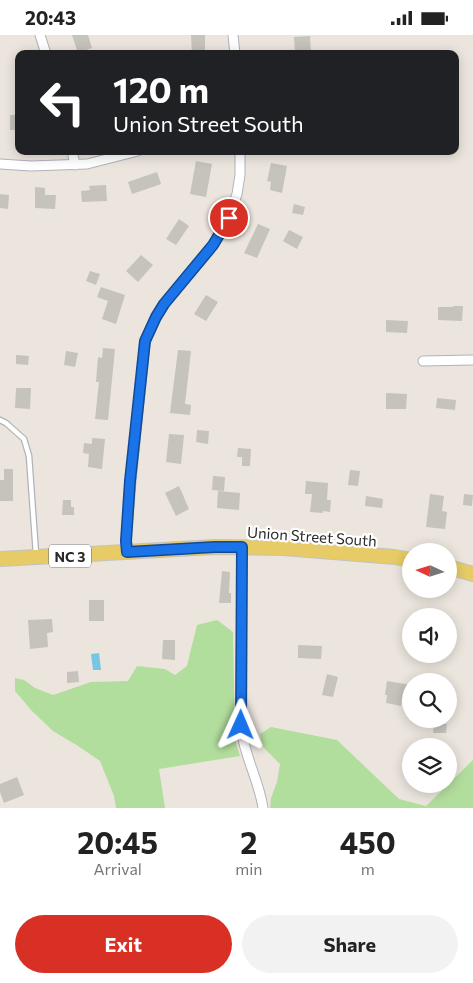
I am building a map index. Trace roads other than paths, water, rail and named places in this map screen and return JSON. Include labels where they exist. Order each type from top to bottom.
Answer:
[{"type":"main road","name":"Union Street South","points":[[0,559],[215,547],[283,548],[402,558]]},
{"type":"main road","points":[[458,570],[473,574]]},
{"type":"street","points":[[40,35],[45,50]]},
{"type":"street","points":[[233,35],[235,50]]},
{"type":"street","points":[[73,155],[75,165]]},
{"type":"street","points":[[0,163],[31,166],[75,165],[87,164],[122,155]]},
{"type":"street","points":[[127,552],[130,481],[145,341],[164,304],[213,245],[229,218],[237,194],[240,175],[240,155]]},
{"type":"street","points":[[423,361],[473,360]]},
{"type":"street","points":[[242,547],[242,737],[264,808]]},
{"type":"lane","points":[[0,420],[24,439],[30,455],[36,558]]},
{"type":"water","points":[[99,653],[101,670],[93,670],[91,654]]}]
